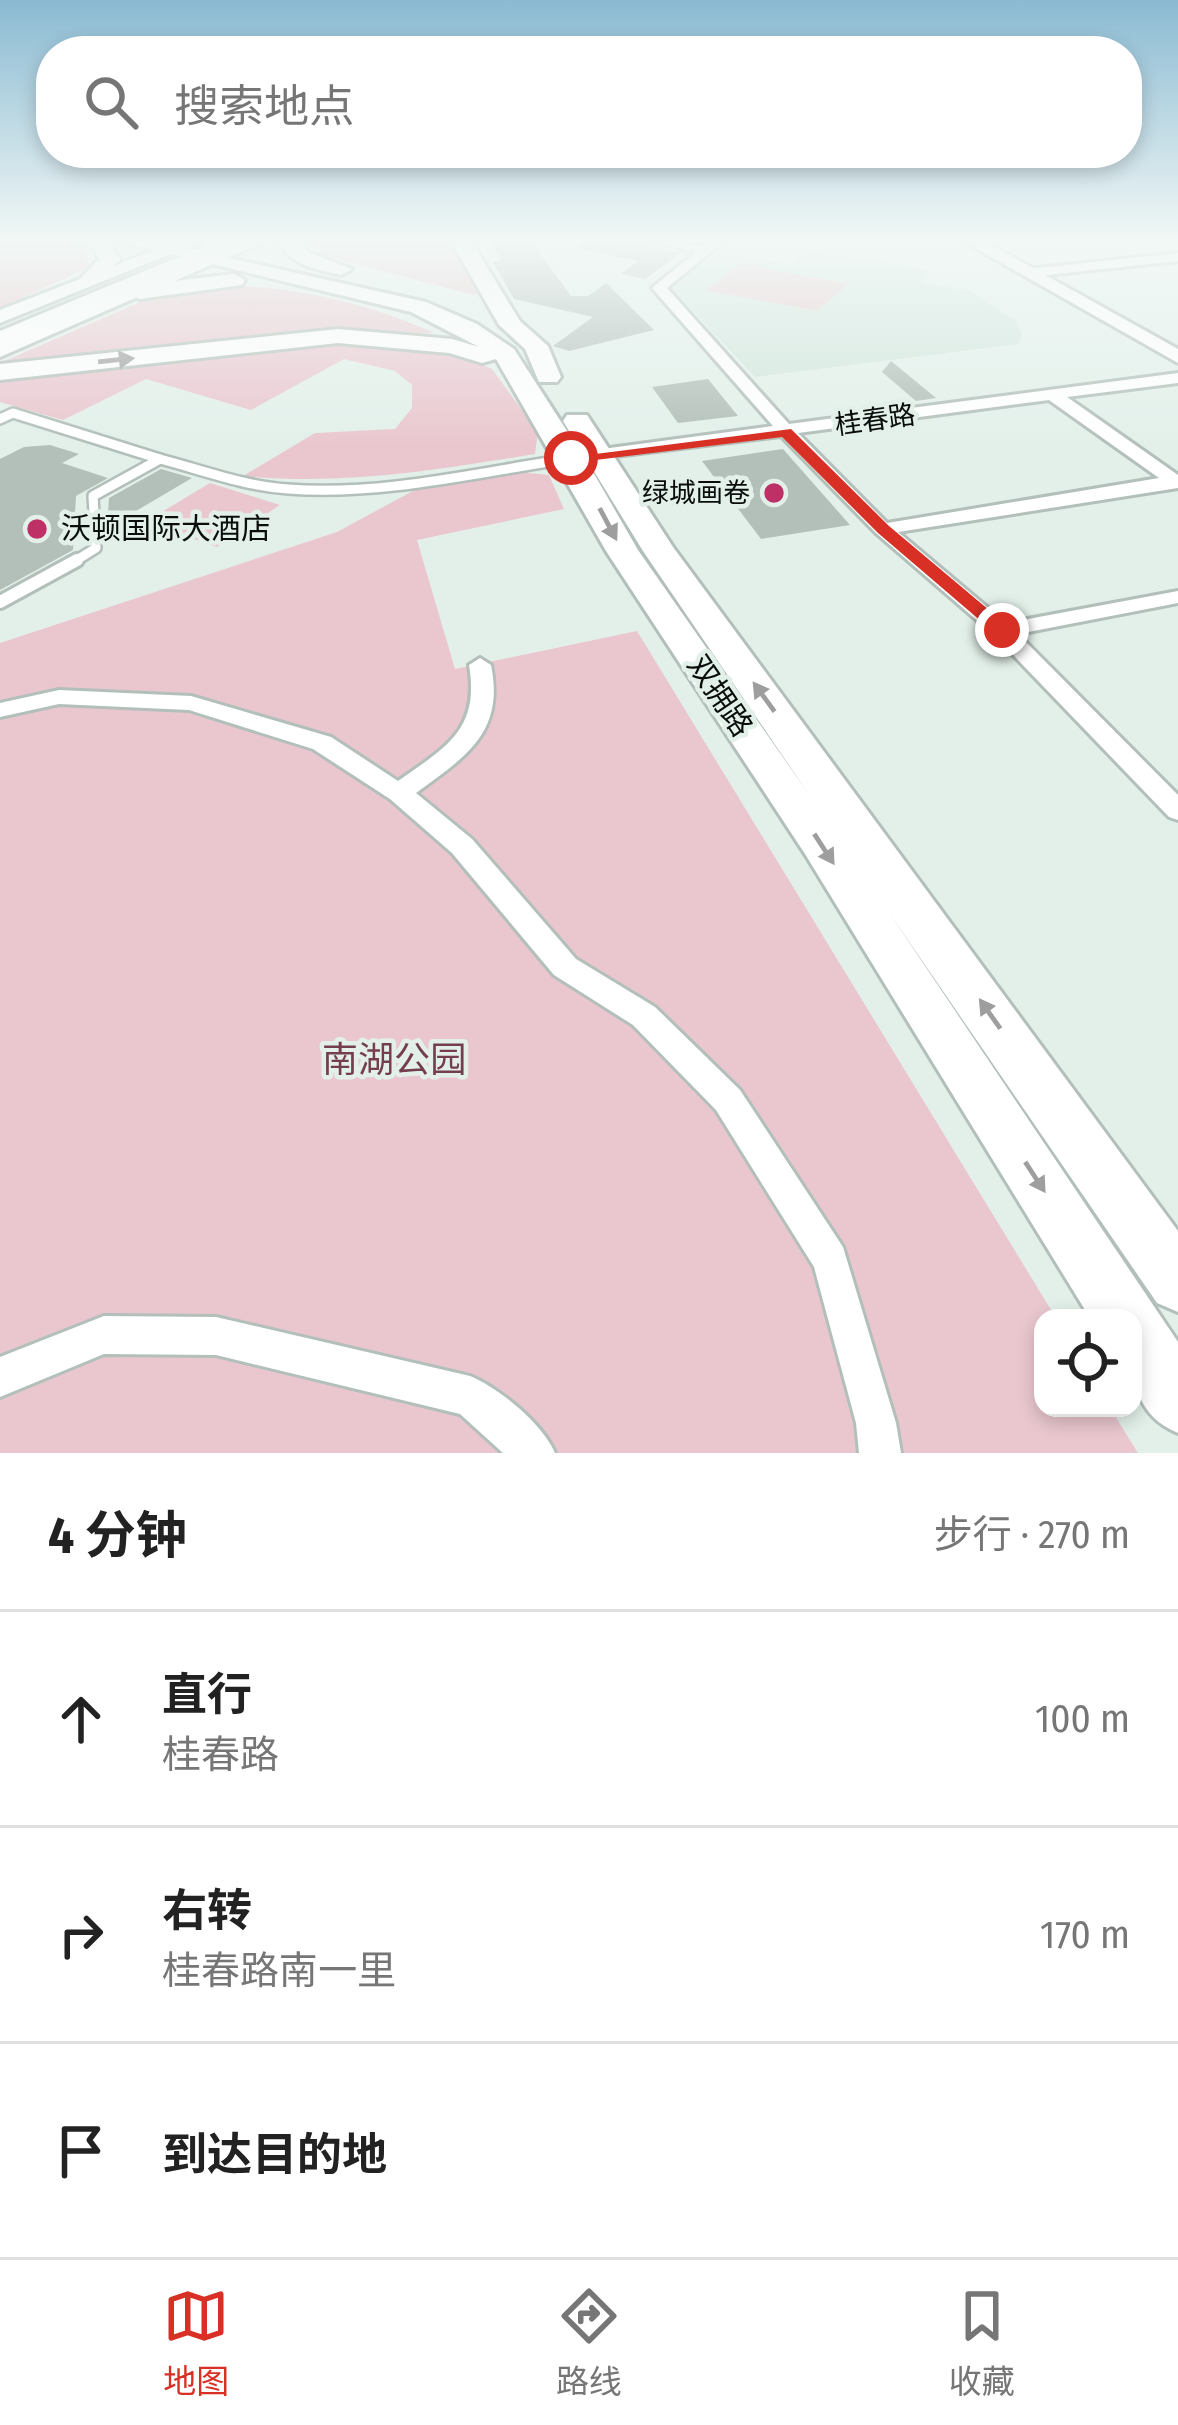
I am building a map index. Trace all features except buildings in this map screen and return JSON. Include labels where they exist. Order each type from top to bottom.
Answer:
[{"type":"highway","points":[[0,336],[64,309]]},
{"type":"main road","name":"双拥路","points":[[422,309],[469,329],[536,379]]},
{"type":"main road","name":"双拥路","points":[[441,309],[480,326],[536,379],[586,457],[659,551],[1178,1282]]},
{"type":"main road","points":[[0,372],[338,335],[452,346],[486,358],[501,374],[536,379],[536,346],[511,325],[471,309]]},
{"type":"main road","points":[[501,309],[511,325]]},
{"type":"main road","name":"双拥路","points":[[586,457],[622,551],[820,843],[1120,1309]]},
{"type":"main road","points":[[1142,1344],[1178,1400]]},
{"type":"street","points":[[0,351],[99,309]]},
{"type":"street","points":[[677,309],[786,432],[883,529],[1002,630],[1178,812]]},
{"type":"street","points":[[1092,309],[1178,357]]},
{"type":"street","name":"桂春路","points":[[586,457],[1178,378]]},
{"type":"street","points":[[1054,396],[1176,482]]},
{"type":"street","points":[[883,529],[1176,482]]},
{"type":"street","points":[[1002,630],[1178,597]]},
{"type":"street","points":[[399,793],[455,752],[477,728],[486,701],[480,664]]},
{"type":"street","points":[[0,710],[58,697],[191,703],[322,743],[399,793],[462,846],[565,967],[644,1016],[728,1100],[830,1260],[876,1423],[880,1453]]},
{"type":"street","points":[[0,1376],[104,1335],[216,1336],[470,1396],[534,1453]]},
{"type":"lane","points":[[0,418],[13,413],[160,459],[257,485],[294,489],[403,482],[586,457]]},
{"type":"lane","points":[[0,602],[96,548],[93,496],[160,459]]},
{"type":"shaded area","points":[[691,309],[997,309],[1017,322],[1022,334],[1018,344],[755,377]]},
{"type":"green space","points":[[124,309],[368,309],[434,333],[335,332],[0,369],[0,363]]},
{"type":"green space","points":[[338,339],[447,349],[492,369],[538,432],[535,454],[353,478],[243,476],[315,433],[395,429],[412,408],[412,385],[395,371],[344,359],[251,410],[146,379],[63,420],[0,402],[0,375]]},
{"type":"green space","name":"南湖公园","points":[[518,472],[549,475],[564,509],[417,540],[455,669],[637,631],[1051,1309],[1034,1309],[1034,1417],[1116,1417],[1138,1453],[0,1453],[0,643],[337,532],[422,486]]},
{"type":"green space","points":[[210,483],[280,505],[217,547],[145,522]]},
{"type":"place","name":"绿城画卷","points":[[774,493]]},
{"type":"place","name":"沃顿国际大酒店","points":[[37,529]]},
{"type":"route","points":[[571,458],[786,432],[883,529],[1002,630]]}]
